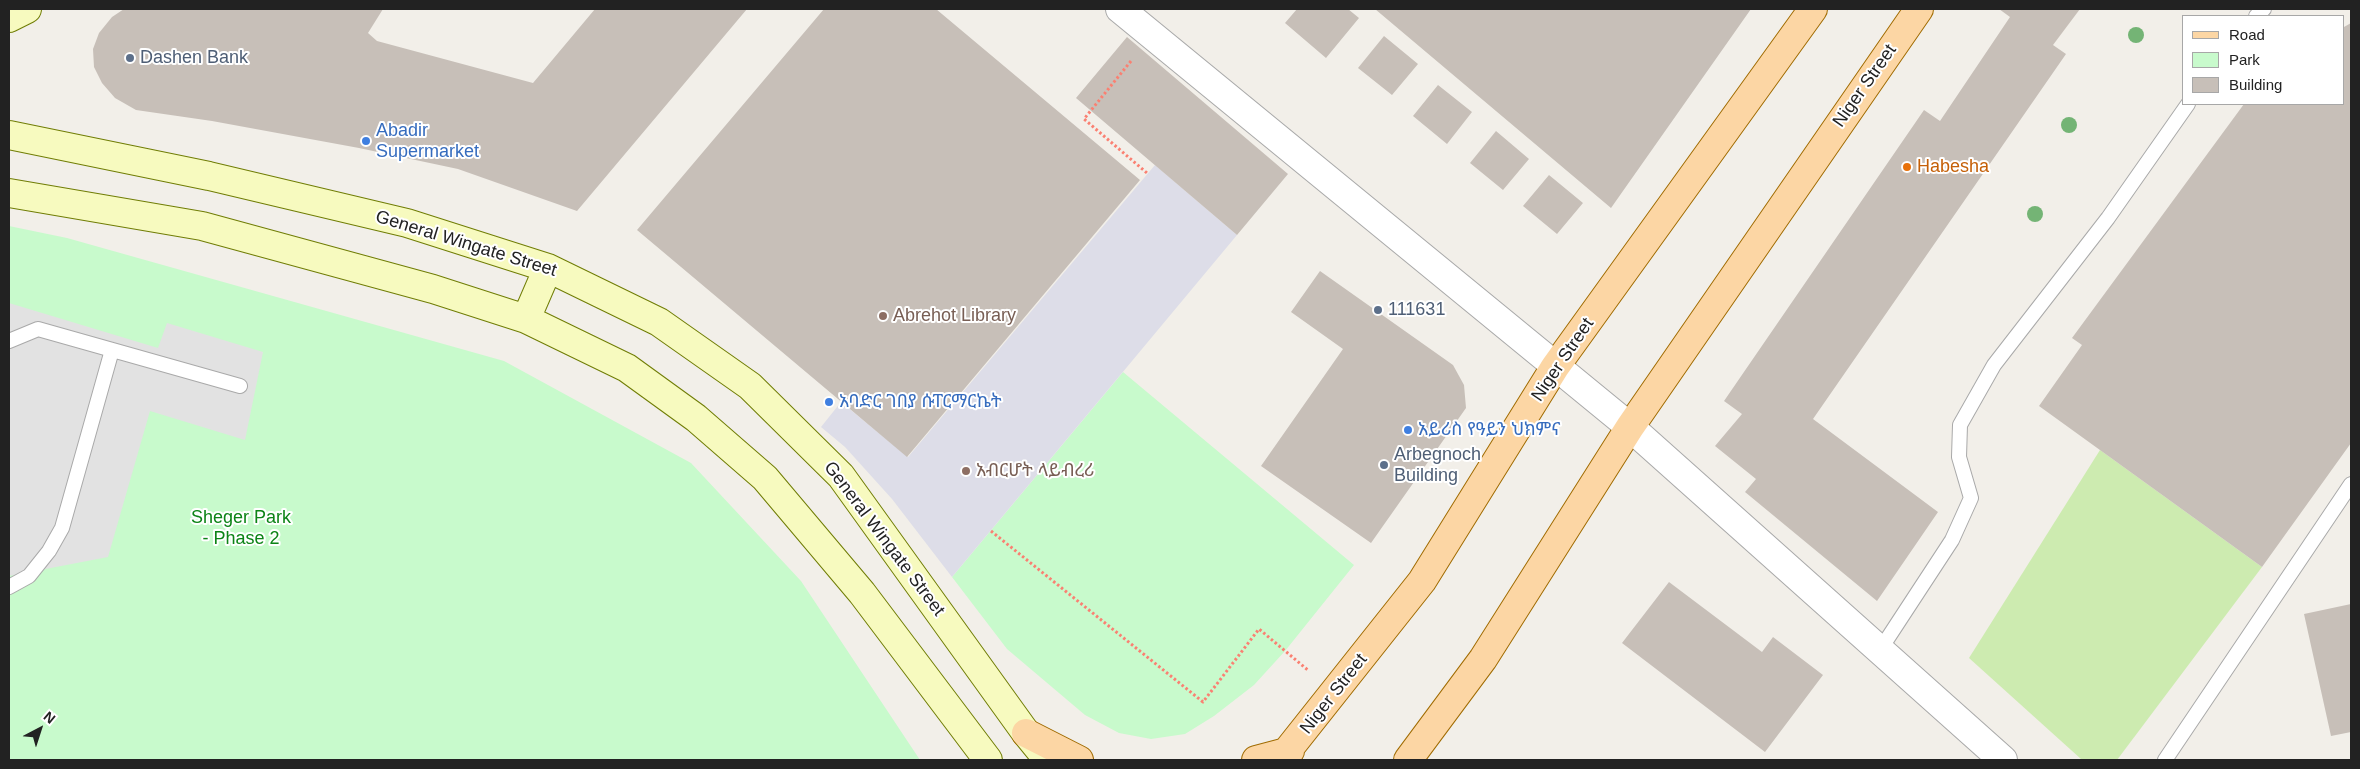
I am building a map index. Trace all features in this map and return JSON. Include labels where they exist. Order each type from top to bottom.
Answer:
[{"type":"main road","points":[[9,18],[27,9]]},
{"type":"main road","name":"Niger Street","points":[[1285,756],[1422,581],[1556,367],[1813,9]]},
{"type":"main road","name":"Niger Street","points":[[1408,760],[1482,659],[1630,427],[1919,9]]},
{"type":"main road","name":"General Wingate Street","points":[[9,135],[210,176],[407,223],[548,268],[659,322],[750,386],[841,476],[1026,733],[1048,760]]},
{"type":"main road","points":[[9,193],[202,226],[433,290],[526,319],[627,368],[696,418],[765,478],[862,593],[988,760]]},
{"type":"main road","points":[[526,319],[548,268]]},
{"type":"main road","points":[[1026,733],[1079,760]]},
{"type":"main road","points":[[1256,760],[1285,756]]},
{"type":"street","points":[[1120,9],[1630,427],[2003,760]]},
{"type":"lane","points":[[1880,650],[1952,540],[1971,498],[1959,457],[1960,424],[1994,365],[2108,218],[2187,105]]},
{"type":"lane","points":[[9,342],[38,330],[240,386]]},
{"type":"lane","points":[[9,587],[29,576],[49,551],[62,528],[112,350]]},
{"type":"lane","points":[[2165,760],[2351,484]]},
{"type":"path","points":[[1147,174],[1084,119],[1152,35]]},
{"type":"path","points":[[991,531],[1203,702],[1259,629],[1336,693]]},
{"type":"green space","name":"Sheger Park - Phase 2","points":[[9,226],[67,238],[504,361],[691,463],[801,581],[920,760],[9,760]]},
{"type":"green space","points":[[1123,372],[1354,565],[1285,651],[1254,685],[1214,716],[1185,734],[1151,739],[1119,733],[1085,715],[1007,649],[952,577]]},
{"type":"green space","points":[[2100,450],[2262,567],[2117,760],[2081,759],[1969,658]]},
{"type":"shaded area","points":[[1155,165],[1237,235],[952,577],[892,499],[845,447],[821,427],[841,402],[908,457]]},
{"type":"shaded area","points":[[9,303],[158,348],[167,323],[263,352],[245,440],[150,411],[108,557],[9,576]]},
{"type":"building","points":[[124,9],[383,9],[368,33],[377,41],[533,83],[595,9],[747,9],[577,211],[458,169],[359,148],[212,121],[136,110],[115,98],[102,83],[94,67],[93,49],[99,33],[112,17]]},
{"type":"building","name":"Abrehot Library","points":[[824,9],[936,9],[1140,180],[907,457],[637,230]]},
{"type":"building","points":[[1297,9],[1348,9],[1359,18],[1326,58],[1285,23]]},
{"type":"building","points":[[1375,9],[1751,9],[1611,208]]},
{"type":"building","points":[[1999,9],[2080,9],[2053,45],[2066,54],[1813,419],[1938,512],[1877,601],[1745,492],[1756,479],[1715,446],[1742,414],[1724,401],[1924,110],[1940,121],[2010,17]]},
{"type":"building","points":[[2351,23],[2351,443],[2262,567],[2039,406],[2082,345],[2072,338],[2243,105],[2345,105],[2345,26]]},
{"type":"building","points":[[1384,36],[1418,64],[1392,95],[1358,68]]},
{"type":"building","points":[[1127,37],[1288,174],[1237,235],[1076,98]]},
{"type":"building","points":[[1438,85],[1472,112],[1447,144],[1413,116]]},
{"type":"building","points":[[1496,131],[1529,159],[1503,190],[1470,163]]},
{"type":"building","points":[[1549,175],[1583,203],[1557,234],[1523,206]]},
{"type":"building","points":[[1320,271],[1453,365],[1464,385],[1466,408],[1371,543],[1261,466],[1343,349],[1291,312]]},
{"type":"building","points":[[1669,582],[1762,652],[1773,637],[1823,675],[1765,752],[1622,643]]},
{"type":"building","points":[[2351,604],[2351,732],[2331,736],[2304,614]]},
{"type":"place","name":"Dashen Bank","points":[[130,58]]},
{"type":"place","name":"Abadir Supermarket","points":[[366,141]]},
{"type":"place","name":"Habesha","points":[[1907,167]]},
{"type":"place","name":"111631","points":[[1378,310]]},
{"type":"place","name":"Abrehot Library","points":[[883,316]]},
{"type":"place","name":"አባድር ገበያ ሱፐርማርኬት","points":[[829,402]]},
{"type":"place","name":"አይሪስ የዓይን ህክምና","points":[[1408,430]]},
{"type":"place","name":"Arbegnoch Building","points":[[1384,465]]},
{"type":"place","name":"አብርሆት ላይብረሪ","points":[[966,471]]}]
